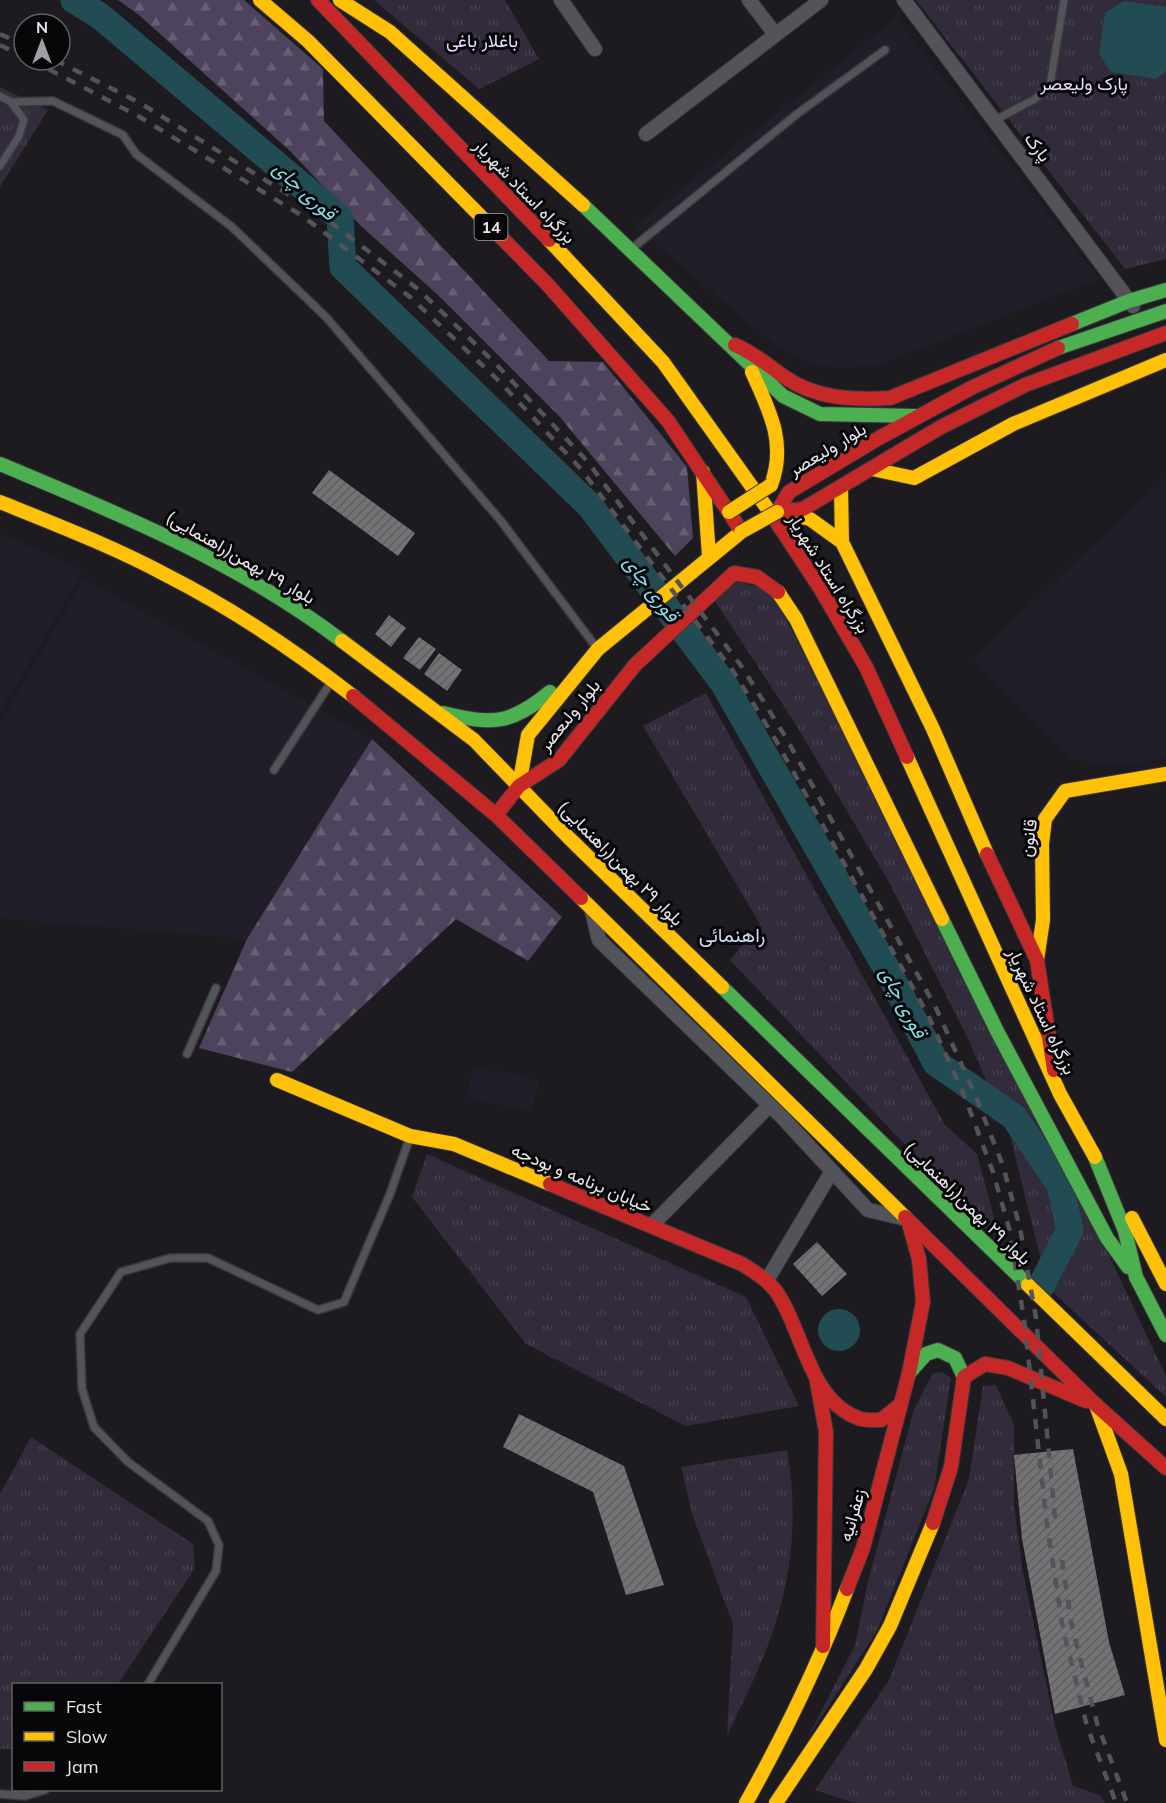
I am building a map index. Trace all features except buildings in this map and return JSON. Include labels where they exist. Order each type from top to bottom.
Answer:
[{"type":"main road","name":"14","points":[[260,0],[308,41],[548,285],[668,421],[703,472]]},
{"type":"main road","name":"بزرگراه استاد شهریار","points":[[318,0],[642,337],[663,362],[797,550],[866,667],[1057,1086],[1097,1161],[1125,1231],[1136,1277]]},
{"type":"main road","points":[[340,0],[390,32],[630,249],[750,368],[783,396],[820,414],[915,416]]},
{"type":"main road","points":[[722,340],[755,352],[788,379],[811,392],[834,398],[862,400],[890,398],[1129,301],[1166,290]]},
{"type":"main road","name":"بلوار ولیعصر","points":[[777,512],[789,492],[915,416],[986,379],[1064,344],[1166,311]]},
{"type":"main road","points":[[777,512],[803,509],[940,427],[1025,385],[1166,333]]},
{"type":"main road","points":[[872,468],[914,478],[1013,423],[1166,360]]},
{"type":"main road","points":[[729,512],[771,485],[779,468],[780,446],[776,429],[750,368]]},
{"type":"main road","name":"بلوار ٢٩ بهمن(راهنمایی)","points":[[0,464],[332,680],[437,762],[496,815],[1096,1405],[1166,1468]]},
{"type":"main road","points":[[703,472],[741,532]]},
{"type":"main road","points":[[703,472],[709,556]]},
{"type":"main road","points":[[841,488],[842,542],[933,729],[982,843],[1037,960],[1057,1086]]},
{"type":"main road","name":"بلوار ٢٩ بهمن(راهنمایی)","points":[[0,502],[73,513],[207,555],[296,608],[474,740],[592,860],[1166,1419]]},
{"type":"main road","points":[[777,512],[810,519],[842,542]]},
{"type":"main road","name":"بلوار ولىعصر","points":[[519,786],[528,735],[598,650],[709,556],[741,532],[777,512]]},
{"type":"main road","name":"بزرگراه استاد شهریار","points":[[734,573],[754,573],[773,585],[796,619],[997,1031],[1107,1238],[1136,1277],[1166,1335]]},
{"type":"main road","name":"بلوار ولىعصر","points":[[519,786],[559,760],[634,665],[734,573]]},
{"type":"main road","points":[[437,712],[489,722],[523,715],[598,650]]},
{"type":"main road","name":"قانون","points":[[1037,960],[1043,920],[1042,844],[1046,819],[1065,791],[1166,774]]},
{"type":"main road","points":[[496,815],[519,786]]},
{"type":"main road","name":"خیابان برنامه و بودجه","points":[[277,1080],[410,1136],[454,1144],[742,1264],[767,1280],[782,1300],[816,1377],[840,1409],[860,1419],[881,1420],[901,1404]]},
{"type":"main road","points":[[1097,1161],[1119,1193],[1166,1284]]},
{"type":"main road","name":"زعفرانیه","points":[[746,1803],[782,1738],[823,1653],[863,1548],[909,1372],[922,1302],[919,1259],[907,1219]]},
{"type":"main road","points":[[776,1803],[866,1669],[890,1626],[940,1507],[951,1467],[964,1377],[954,1358],[938,1350],[926,1354],[909,1372]]},
{"type":"main road","points":[[964,1377],[985,1364],[1008,1368],[1096,1405],[1121,1474],[1166,1740]]},
{"type":"main road","name":"خیابان برنامه و بودجه","points":[[816,1377],[826,1432],[823,1653]]},
{"type":"street","points":[[561,0],[595,49]]},
{"type":"street","points":[[749,0],[775,34]]},
{"type":"street","points":[[646,134],[821,0]]},
{"type":"street","name":"پارک","points":[[904,0],[1140,318]]},
{"type":"street","points":[[591,909],[599,940],[770,1105],[868,1210],[907,1219]]},
{"type":"street","points":[[651,1226],[770,1105]]},
{"type":"street","points":[[767,1280],[832,1171]]},
{"type":"lane","points":[[995,120],[1035,99],[1050,85],[1064,0]]},
{"type":"lane","points":[[630,249],[797,114],[885,51]]},
{"type":"lane","points":[[0,96],[11,102],[24,120],[19,136],[0,166]]},
{"type":"lane","points":[[11,102],[53,101],[123,135],[136,154],[232,227],[326,317],[501,521],[598,650]]},
{"type":"lane","points":[[274,770],[332,680]]},
{"type":"lane","points":[[187,1054],[216,988]]},
{"type":"lane","points":[[149,1683],[216,1571],[219,1545],[208,1521],[128,1461],[94,1427],[82,1389],[80,1334],[121,1272],[170,1258],[207,1258],[318,1310],[344,1302],[390,1194],[410,1136]]},
{"type":"lane","points":[[0,1794],[25,1796],[42,1791]]},
{"type":"shaded area","points":[[896,18],[1099,279],[876,366],[836,368],[806,362],[777,347],[635,226]]},
{"type":"shaded area","points":[[1166,478],[1166,758],[1133,764],[1090,763],[1073,758],[973,658]]},
{"type":"shaded area","points":[[0,533],[83,571],[0,712]]},
{"type":"shaded area","points":[[84,579],[372,739],[247,939],[0,918],[0,724]]},
{"type":"shaded area","points":[[473,1069],[508,1072],[539,1082],[531,1111],[467,1098]]},
{"type":"green space","points":[[118,0],[244,0],[323,69],[324,121],[549,361],[603,362],[687,467],[693,538],[675,556],[559,416],[438,295],[361,226],[289,150],[139,15]]},
{"type":"green space","name":"باغلار باغی","points":[[374,0],[505,0],[539,59],[479,89]]},
{"type":"green space","name":"پارک ولیعصر","points":[[916,0],[1166,0],[1166,259],[1125,269]]},
{"type":"green space","points":[[0,87],[48,110],[0,187]]},
{"type":"green space","points":[[733,580],[766,589],[782,611],[1095,1226],[1166,1376],[1166,1397],[1041,1281],[1040,1256],[1010,1135],[969,1041],[889,882],[796,725],[711,595]]},
{"type":"green space","points":[[706,693],[945,1125],[977,1154],[999,1236],[984,1228],[730,960],[760,924],[643,726]]},
{"type":"green space","points":[[372,739],[562,917],[528,961],[456,919],[292,1072],[199,1048],[247,939]]},
{"type":"green space","points":[[427,1154],[746,1297],[799,1406],[686,1426],[526,1344],[412,1197]]},
{"type":"green space","points":[[942,1372],[951,1378],[934,1489],[877,1631],[806,1741],[855,1645],[867,1586],[914,1409],[933,1373]]},
{"type":"green space","points":[[996,1385],[1014,1425],[1014,1505],[1023,1572],[1055,1726],[1073,1786],[1100,1795],[1105,1803],[855,1803],[815,1790],[889,1680],[969,1479],[983,1386]]},
{"type":"green space","points":[[31,1437],[193,1544],[195,1568],[119,1683],[12,1683],[12,1749],[0,1749],[0,1494]]},
{"type":"green space","points":[[787,1450],[793,1518],[785,1586],[768,1644],[727,1736],[733,1624],[693,1517],[681,1467]]},
{"type":"water","points":[[1124,1],[1166,7],[1166,71],[1156,79],[1111,72],[1099,54],[1105,13]]},
{"type":"water","points":[[839,1309],[847,1310],[854,1315],[859,1322],[859,1338],[854,1345],[847,1350],[839,1351],[831,1350],[824,1345],[819,1338],[818,1330],[819,1322],[824,1315],[831,1310]]},
{"type":"waterway","name":"قوری چای","points":[[74,0],[100,16],[340,218],[343,267],[590,506],[724,684],[888,971],[936,1063],[1014,1117],[1060,1185],[1070,1230],[1041,1286]]},
{"type":"railway","points":[[0,34],[12,40]]},
{"type":"railway","points":[[0,45],[12,51]]},
{"type":"railway","points":[[72,69],[140,103],[317,212],[418,289],[494,362],[587,461],[742,667],[785,736],[936,1008],[974,1092],[1003,1166],[1020,1228],[1036,1318],[1056,1528]]},
{"type":"railway","points":[[54,72],[138,116],[301,215],[410,297],[500,382],[580,468],[733,671],[774,737],[928,1015],[964,1095],[993,1172],[1009,1228],[1024,1319],[1047,1525],[1063,1629],[1087,1726],[1116,1803]]},
{"type":"railway","points":[[1062,1560],[1072,1627],[1097,1723],[1127,1803]]},
{"type":"traffic: fast","points":[[583,205],[783,396],[820,414],[915,416]]},
{"type":"traffic: fast","points":[[1072,324],[1129,301],[1166,290]]},
{"type":"traffic: fast","points":[[1058,348],[1166,311]]},
{"type":"traffic: fast","points":[[0,464],[134,521],[219,563],[261,587],[342,641]]},
{"type":"traffic: fast","points":[[443,713],[475,719],[500,719],[523,711],[550,692]]},
{"type":"traffic: fast","points":[[942,919],[997,1031]]},
{"type":"traffic: fast","points":[[722,987],[1028,1285]]},
{"type":"traffic: fast","points":[[997,1031],[1107,1238],[1128,1267]]},
{"type":"traffic: fast","points":[[1095,1157],[1125,1231],[1136,1277],[1166,1335]]},
{"type":"traffic: fast","points":[[909,1373],[926,1354],[938,1350],[955,1358],[964,1377]]},
{"type":"traffic: slow","points":[[260,0],[308,41],[500,236]]},
{"type":"traffic: slow","points":[[340,0],[390,32],[583,205]]},
{"type":"traffic: slow","points":[[549,240],[663,362],[772,515]]},
{"type":"traffic: slow","points":[[872,469],[914,478],[1013,424],[1166,360]]},
{"type":"traffic: slow","points":[[752,372],[770,413],[777,441],[775,470],[771,485]]},
{"type":"traffic: slow","points":[[703,472],[709,556]]},
{"type":"traffic: slow","points":[[729,512],[771,485]]},
{"type":"traffic: slow","points":[[841,487],[842,542],[933,729],[987,854]]},
{"type":"traffic: slow","points":[[0,502],[148,565],[216,602],[309,663],[353,696]]},
{"type":"traffic: slow","points":[[741,532],[777,512]]},
{"type":"traffic: slow","points":[[785,513],[810,519],[842,542]]},
{"type":"traffic: slow","points":[[519,786],[528,735],[598,649],[741,532]]},
{"type":"traffic: slow","points":[[778,592],[796,619],[942,919]]},
{"type":"traffic: slow","points":[[342,641],[474,740],[569,838],[722,987]]},
{"type":"traffic: slow","points":[[907,757],[1060,1094],[1095,1157]]},
{"type":"traffic: slow","points":[[1037,960],[1043,920],[1042,844],[1045,819],[1065,791],[1166,774]]},
{"type":"traffic: slow","points":[[581,898],[905,1217]]},
{"type":"traffic: slow","points":[[277,1080],[410,1136],[454,1144],[550,1184]]},
{"type":"traffic: slow","points":[[1132,1218],[1166,1284]]},
{"type":"traffic: slow","points":[[1028,1285],[1166,1419]]},
{"type":"traffic: slow","points":[[1096,1405],[1121,1474],[1166,1740]]},
{"type":"traffic: slow","points":[[776,1803],[866,1669],[890,1626],[933,1523]]},
{"type":"traffic: slow","points":[[746,1803],[801,1698],[847,1589]]},
{"type":"traffic: jam","points":[[318,0],[549,240]]},
{"type":"traffic: jam","points":[[500,236],[548,285],[668,421],[740,529]]},
{"type":"traffic: jam","points":[[735,345],[786,378],[810,390],[836,397],[890,398],[1072,324]]},
{"type":"traffic: jam","points":[[777,512],[803,509],[941,427],[1025,385],[1166,333]]},
{"type":"traffic: jam","points":[[777,512],[789,492],[879,438],[971,388],[1058,348]]},
{"type":"traffic: jam","points":[[772,515],[820,588],[866,667],[907,757]]},
{"type":"traffic: jam","points":[[496,815],[519,786],[559,760],[635,665],[734,573],[757,577],[778,592]]},
{"type":"traffic: jam","points":[[353,696],[496,815],[581,898]]},
{"type":"traffic: jam","points":[[987,854],[1037,960],[1054,1070]]},
{"type":"traffic: jam","points":[[550,1184],[742,1264],[759,1275],[778,1295],[790,1316],[820,1384],[842,1410],[861,1419],[881,1420],[901,1404]]},
{"type":"traffic: jam","points":[[905,1217],[1096,1405],[1166,1468]]},
{"type":"traffic: jam","points":[[847,1589],[863,1548],[909,1373],[923,1302],[919,1259],[908,1220]]},
{"type":"traffic: jam","points":[[933,1523],[951,1467],[964,1377],[985,1364],[1008,1368],[1086,1401]]},
{"type":"traffic: jam","points":[[817,1382],[826,1432],[823,1646]]},
{"type":"district","name":"راهنمائی","points":[[732,934]]}]
